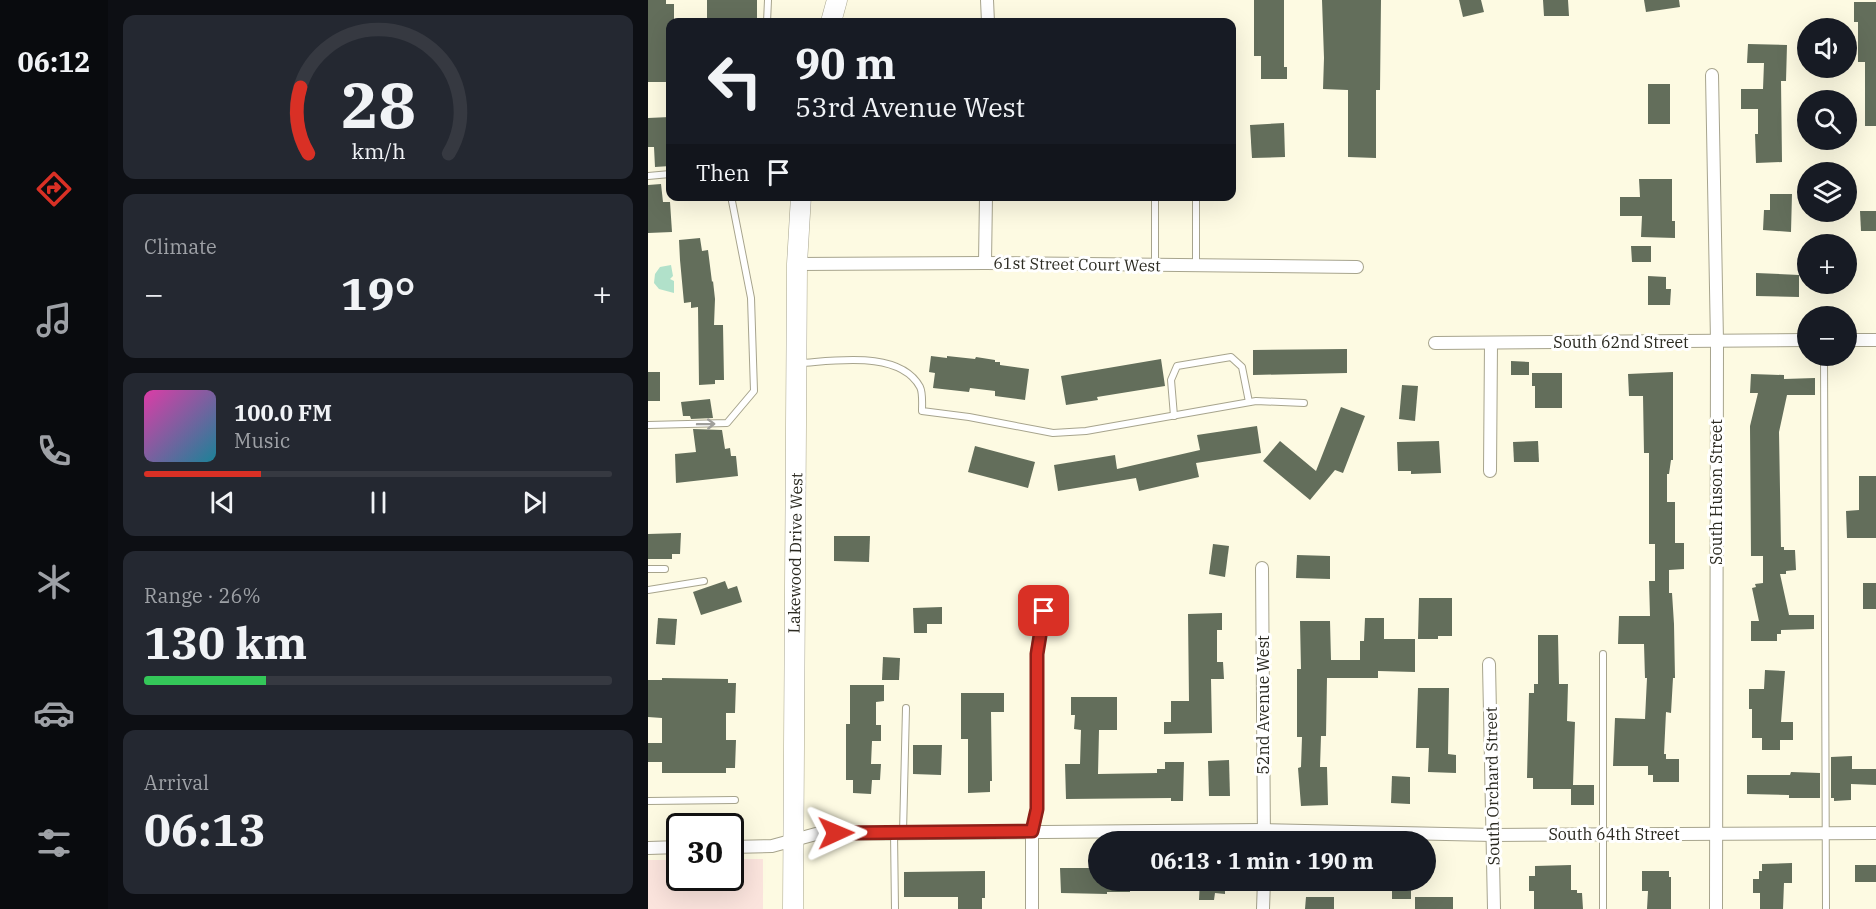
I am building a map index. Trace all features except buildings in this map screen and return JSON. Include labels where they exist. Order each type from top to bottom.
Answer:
[{"type":"main road","points":[[832,18],[837,0]]},
{"type":"main road","name":"Lakewood Drive West","points":[[793,909],[797,264],[801,201]]},
{"type":"street","points":[[987,0],[988,18]]},
{"type":"street","name":"South Huson Street","points":[[1712,75],[1717,341],[1716,909]]},
{"type":"street","points":[[985,263],[986,201]]},
{"type":"street","name":"61st Street Court West","points":[[797,264],[985,263],[1357,267]]},
{"type":"street","name":"South 62nd Street","points":[[1435,343],[1797,340]]},
{"type":"street","points":[[1857,340],[1876,340]]},
{"type":"street","points":[[1490,471],[1491,343]]},
{"type":"street","name":"52nd Avenue West","points":[[1262,568],[1264,831]]},
{"type":"street","points":[[1032,909],[1032,831],[1037,809],[1037,654],[1044,611]]},
{"type":"street","name":"South Orchard Street","points":[[1489,664],[1494,909]]},
{"type":"street","name":"South 64th Street","points":[[744,847],[772,846],[816,834],[1088,832]]},
{"type":"street","name":"South 64th Street","points":[[1436,833],[1876,833]]},
{"type":"street","points":[[648,848],[666,847]]},
{"type":"street","points":[[1263,909],[1264,891]]},
{"type":"lane","points":[[767,18],[768,0]]},
{"type":"lane","points":[[648,176],[666,174]]},
{"type":"lane","points":[[648,425],[727,423],[754,391],[752,298],[732,201]]},
{"type":"lane","points":[[1155,201],[1155,265]]},
{"type":"lane","points":[[1196,201],[1196,265]]},
{"type":"lane","points":[[1174,416],[1171,380],[1177,366],[1231,357],[1242,367],[1249,402]]},
{"type":"lane","points":[[797,363],[876,361],[902,369],[920,388],[922,411],[1053,433],[1086,431],[1256,400],[1304,403]]},
{"type":"lane","points":[[1824,366],[1826,909]]},
{"type":"lane","points":[[648,569],[665,569]]},
{"type":"lane","points":[[648,590],[704,581]]},
{"type":"lane","points":[[1603,654],[1603,909]]},
{"type":"lane","points":[[895,909],[898,833],[905,789],[906,708]]},
{"type":"lane","points":[[648,801],[735,800]]},
{"type":"shaded area","points":[[671,265],[673,276],[670,279],[674,281],[674,293],[659,289],[654,283],[655,274],[660,267]]},
{"type":"shaded area","points":[[744,859],[763,859],[763,909],[648,909],[648,860],[666,860],[666,891],[744,891]]},
{"type":"route","points":[[836,833],[1032,831],[1037,809],[1037,654],[1044,611]]}]
